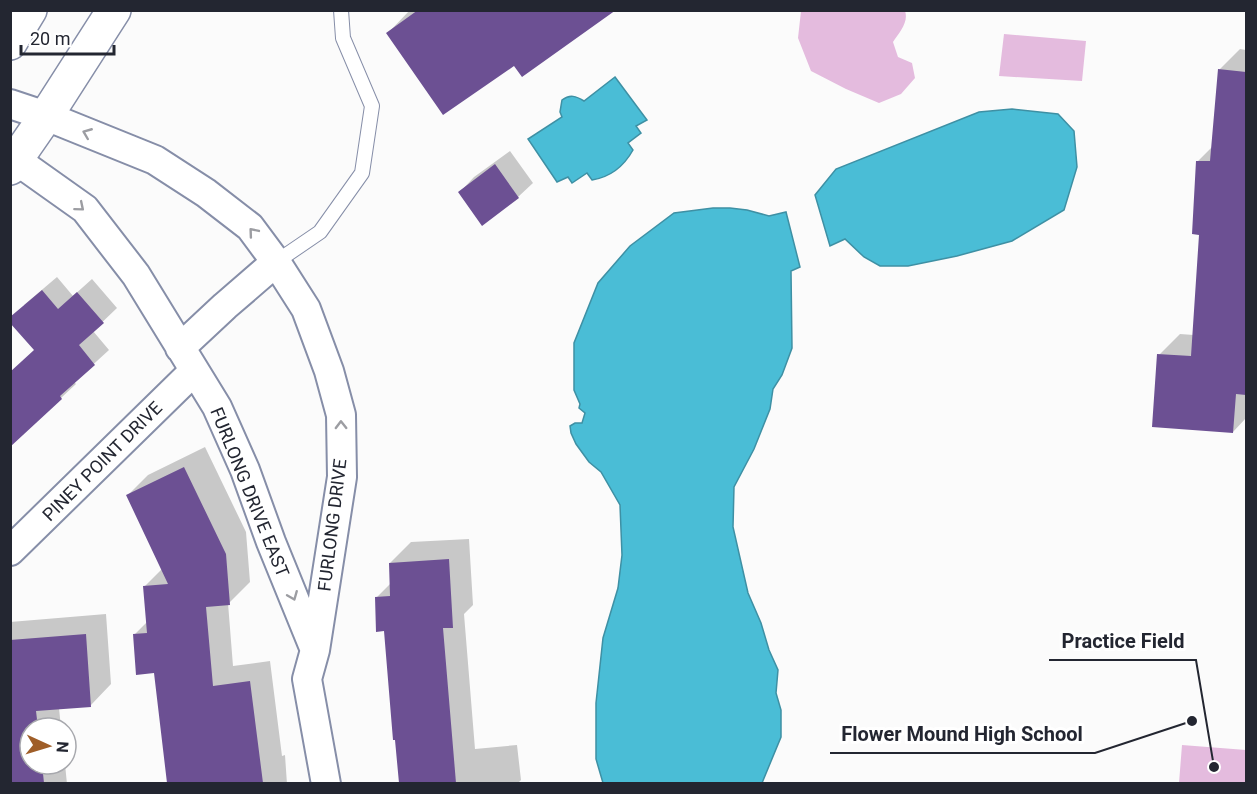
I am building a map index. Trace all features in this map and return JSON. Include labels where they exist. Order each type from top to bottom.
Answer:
[{"type":"main road","points":[[10,43],[30,10]]},
{"type":"main road","points":[[12,160],[46,116],[114,10]]},
{"type":"street","name":"FURLONG DRIVE","points":[[10,104],[155,160],[206,193],[250,227],[306,309],[329,371],[341,415],[342,477],[315,650]]},
{"type":"street","name":"FURLONG DRIVE EAST","points":[[12,160],[85,209],[136,275],[217,407],[245,470],[271,542],[315,650]]},
{"type":"street","name":"PINEY POINT DRIVE","points":[[10,551],[187,359],[225,306],[276,262]]},
{"type":"street","points":[[315,650],[307,680],[326,783]]},
{"type":"lane","points":[[276,262],[320,232],[362,173],[372,106],[343,38],[341,10]]},
{"type":"shaded area","points":[[801,11],[905,11],[905,23],[893,42],[898,57],[912,63],[915,78],[901,94],[879,103],[811,71],[798,38]]},
{"type":"shaded area","points":[[1004,34],[1086,41],[1082,81],[999,76]]},
{"type":"shaded area","points":[[1182,745],[1246,750],[1246,783],[1179,783]]},
{"type":"water","points":[[615,77],[647,120],[636,126],[641,133],[628,143],[633,150],[621,166],[605,176],[592,180],[587,173],[572,183],[568,177],[557,182],[528,139],[562,117],[560,112],[562,100],[573,96],[584,101]]},
{"type":"water","points":[[1012,109],[1058,114],[1074,131],[1077,167],[1064,210],[1012,241],[908,266],[880,266],[864,257],[845,239],[830,246],[815,195],[836,169],[979,112]]},
{"type":"water","points":[[713,208],[747,210],[769,216],[786,212],[800,267],[791,271],[792,348],[782,375],[773,389],[770,409],[754,449],[734,487],[733,527],[748,593],[778,670],[776,693],[781,710],[781,737],[762,783],[603,783],[596,759],[596,703],[603,638],[618,588],[622,555],[620,505],[601,472],[589,462],[571,433],[570,426],[582,423],[585,413],[579,408],[580,404],[574,390],[574,343],[598,283],[630,246],[674,213]]},
{"type":"building","points":[[418,10],[616,10],[522,77],[514,66],[443,115],[386,33]]},
{"type":"building","points":[[1218,69],[1246,72],[1246,395],[1236,394],[1233,433],[1152,427],[1157,354],[1191,356],[1199,235],[1192,234],[1196,161],[1210,161]]},
{"type":"building","points":[[495,164],[519,198],[482,226],[458,192]]},
{"type":"building","points":[[42,290],[58,309],[77,292],[104,323],[79,345],[95,365],[60,396],[62,399],[10,447],[10,372],[34,350],[10,323],[10,317]]},
{"type":"building","points":[[184,467],[226,554],[230,605],[206,607],[213,686],[250,681],[263,783],[167,783],[154,673],[136,675],[133,634],[147,633],[143,586],[168,584],[126,495]]},
{"type":"building","points":[[449,559],[453,628],[443,628],[456,783],[399,783],[384,631],[376,632],[375,597],[390,596],[389,563]]},
{"type":"building","points":[[86,634],[91,707],[36,711],[37,716],[18,716],[18,776],[43,776],[44,783],[10,783],[10,640]]},
{"type":"place","name":"Flower Mound High School","points":[[1192,721]]},
{"type":"place","name":"Practice Field","points":[[1214,767]]}]
